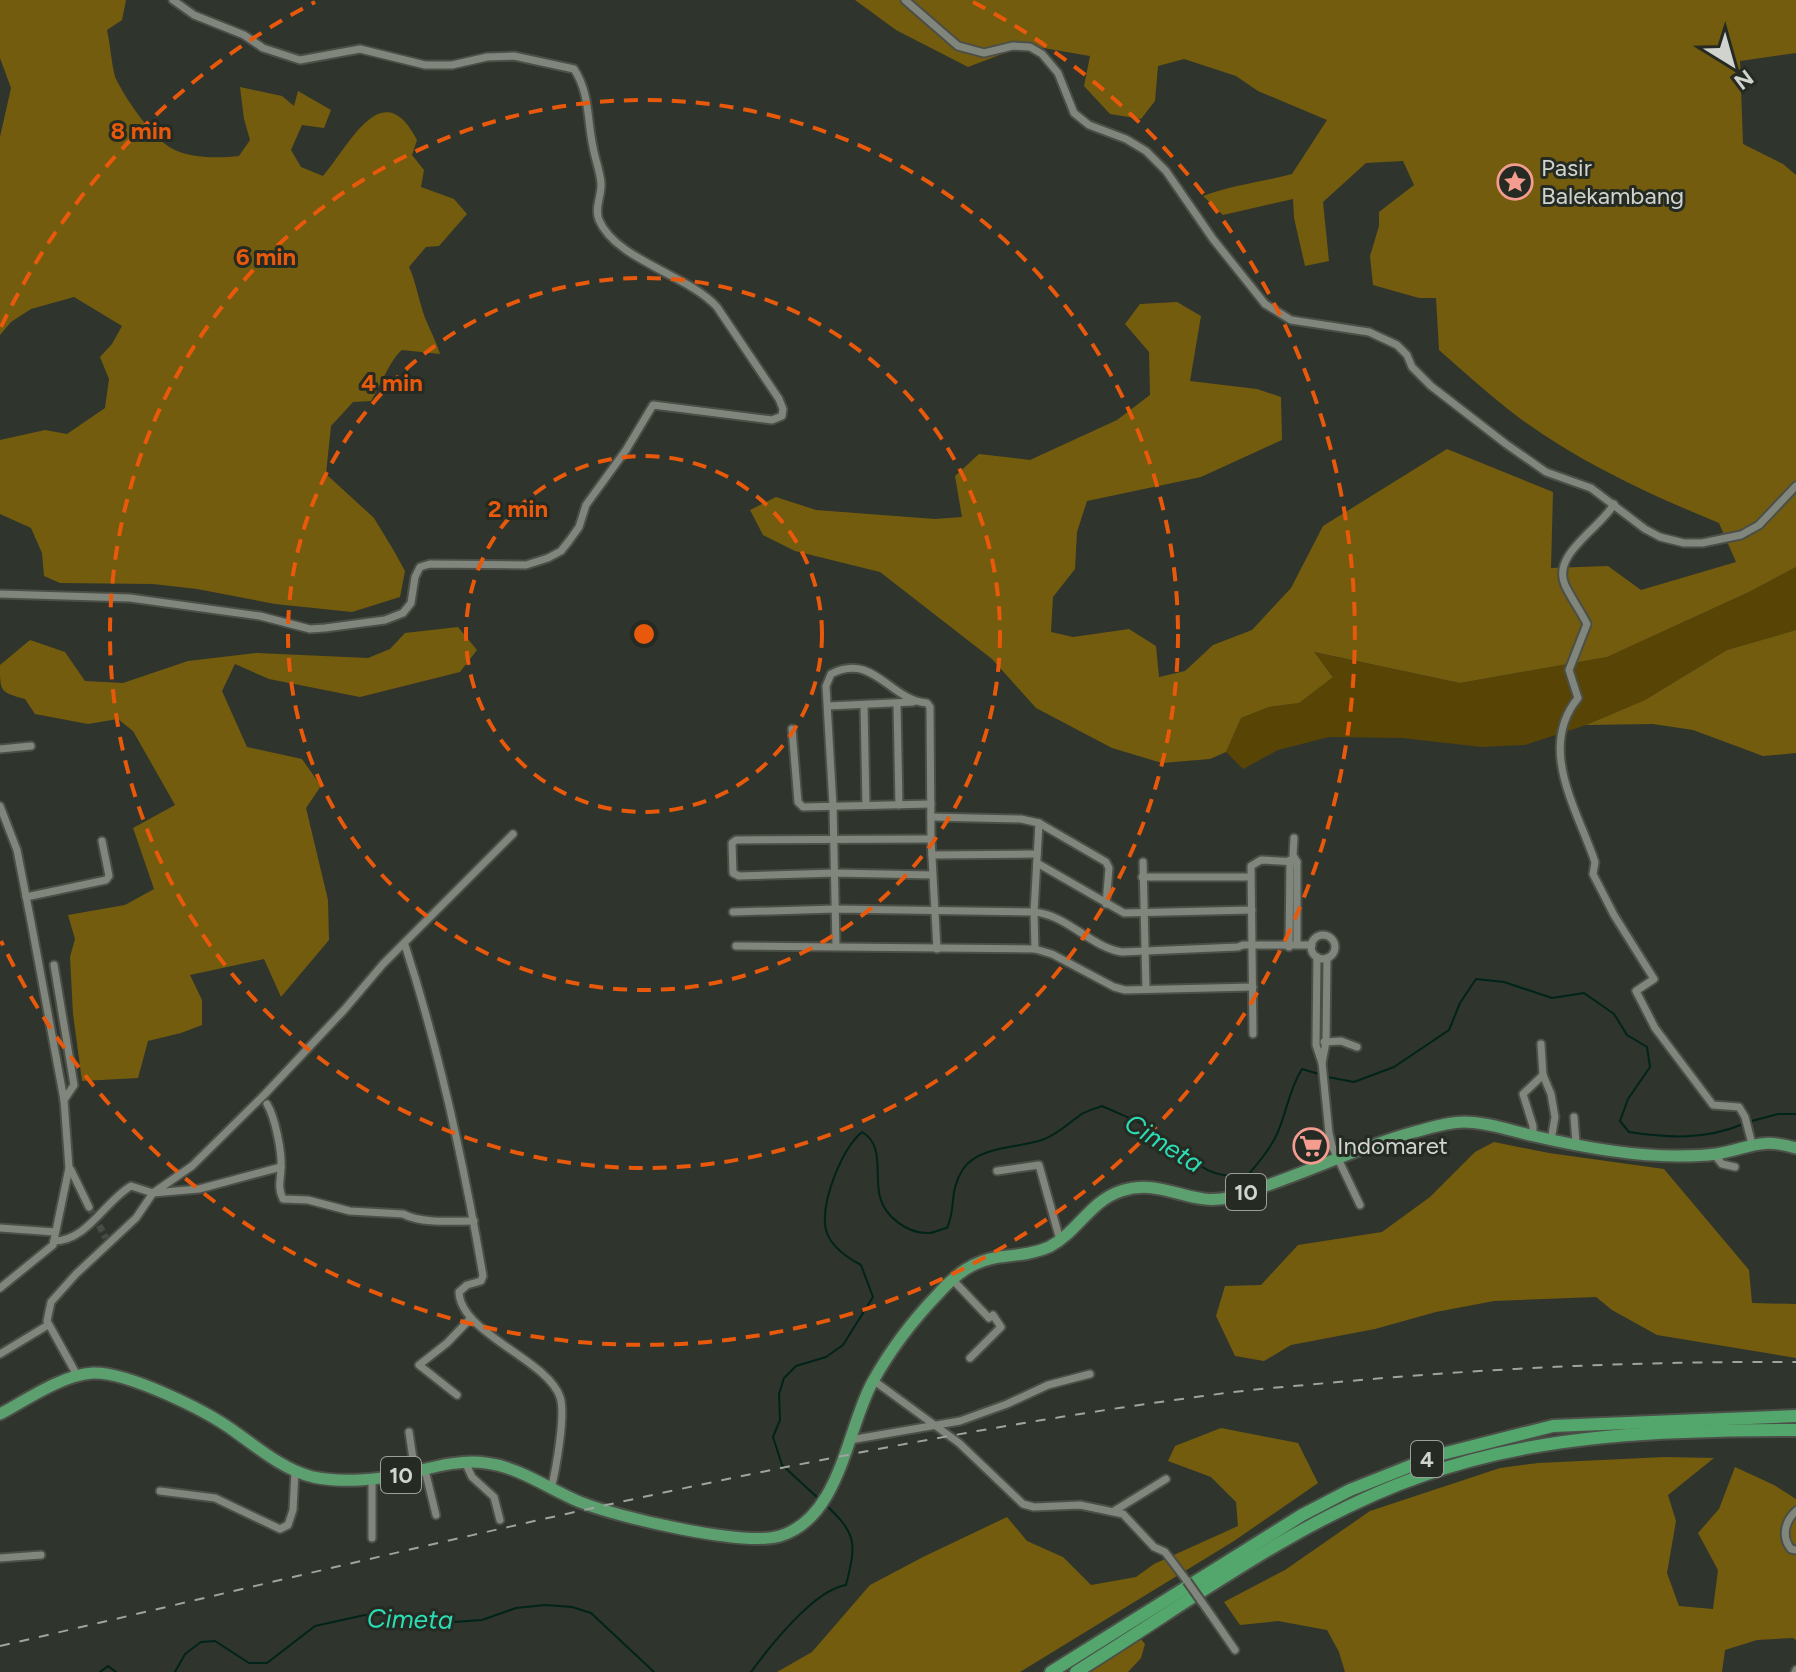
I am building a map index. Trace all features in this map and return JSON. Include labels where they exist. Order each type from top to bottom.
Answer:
[{"type":"highway","name":"10","points":[[0,1414],[54,1385],[89,1373],[115,1376],[177,1400],[227,1426],[295,1471],[324,1479],[372,1478],[465,1462],[491,1463],[580,1502],[621,1516],[754,1539],[783,1535],[801,1525],[833,1486],[873,1380],[911,1325],[952,1279],[983,1260],[1045,1249],[1060,1240],[1112,1194],[1126,1189],[1160,1187],[1213,1201],[1255,1189],[1394,1137],[1456,1122],[1480,1123],[1551,1140],[1649,1155],[1714,1154],[1774,1142],[1796,1148]]},
{"type":"highway","name":"4","points":[[1051,1672],[1302,1515],[1390,1472],[1485,1441],[1553,1426],[1796,1416]]},
{"type":"highway","name":"4","points":[[1076,1672],[1292,1536],[1398,1485],[1481,1457],[1571,1441],[1796,1430]]},
{"type":"street","points":[[0,594],[130,598],[260,616],[310,629],[385,620],[403,613],[411,603],[415,577],[420,567],[430,564],[526,565],[538,563],[561,551],[579,527],[586,505],[619,462],[653,405],[772,420],[782,416],[779,399],[717,307],[704,294],[631,254],[604,228],[597,211],[601,180],[592,144],[587,98],[574,69],[514,56],[487,57],[452,65],[425,65],[360,49],[300,60],[263,48],[244,35],[194,15],[173,0]]},
{"type":"street","points":[[905,0],[958,46],[984,53],[1013,46],[1030,47],[1042,54],[1058,73],[1074,113],[1089,125],[1126,139],[1146,151],[1166,171],[1213,239],[1265,304],[1291,320],[1369,332],[1397,345],[1407,355],[1412,367],[1431,386],[1506,444],[1546,472],[1591,488],[1628,518],[1660,537],[1684,543],[1702,543],[1741,535],[1759,525],[1796,486]]},
{"type":"street","points":[[1614,504],[1607,517],[1569,553],[1562,573],[1565,585],[1587,624],[1569,670],[1578,698],[1568,711],[1559,739],[1560,768],[1595,862],[1593,874],[1614,915],[1654,979],[1636,991],[1651,1021],[1713,1105],[1739,1107],[1752,1144]]},
{"type":"street","points":[[836,946],[827,680],[831,674],[841,670],[873,672],[899,693],[917,702]]},
{"type":"street","points":[[828,706],[917,702],[927,703],[930,707],[932,875],[937,949]]},
{"type":"street","points":[[897,704],[899,805]]},
{"type":"street","points":[[864,705],[866,805]]},
{"type":"street","points":[[792,729],[798,802],[803,807],[931,804]]},
{"type":"street","points":[[0,749],[31,746]]},
{"type":"street","points":[[0,806],[17,850],[26,897],[64,1100],[69,1168],[65,1198],[51,1248],[0,1288]]},
{"type":"street","points":[[931,817],[1021,819],[1039,823],[1106,862],[1109,868],[1106,904]]},
{"type":"street","points":[[1035,949],[1039,823]]},
{"type":"street","points":[[78,1377],[48,1325],[47,1314],[51,1302],[108,1241],[136,1218],[153,1193],[192,1166],[294,1064],[383,964],[513,834]]},
{"type":"street","points":[[1291,946],[1294,838]]},
{"type":"street","points":[[931,839],[736,840],[732,843],[733,873],[739,876],[835,873],[932,875]]},
{"type":"street","points":[[26,897],[108,879],[102,841]]},
{"type":"street","points":[[932,855],[1037,859],[1124,913],[1250,910]]},
{"type":"street","points":[[1253,1034],[1251,866],[1255,861],[1293,860]]},
{"type":"street","points":[[1143,862],[1146,989]]},
{"type":"street","points":[[1142,877],[1251,879]]},
{"type":"street","points":[[733,912],[835,909],[1034,912],[1056,917],[1110,950],[1312,946]]},
{"type":"street","points":[[1312,946],[1318,936],[1325,936],[1332,939],[1334,950],[1327,958],[1326,1042],[1322,1067]]},
{"type":"street","points":[[405,945],[429,1019],[474,1221],[483,1278],[458,1293],[461,1304],[471,1318],[537,1371],[559,1393],[562,1407],[551,1489]]},
{"type":"street","points":[[736,946],[1035,949],[1052,954],[1125,990],[1251,987]]},
{"type":"street","points":[[1312,946],[1317,957],[1316,1042],[1322,1067],[1329,1133],[1337,1158],[1360,1205]]},
{"type":"street","points":[[1317,957],[1327,958]]},
{"type":"street","points":[[54,965],[74,1085],[64,1100]]},
{"type":"street","points":[[1316,1042],[1341,1041],[1357,1047]]},
{"type":"street","points":[[1541,1044],[1543,1075],[1551,1094],[1555,1117],[1551,1140]]},
{"type":"street","points":[[1533,1136],[1523,1095],[1524,1090],[1543,1075]]},
{"type":"street","points":[[267,1104],[273,1117],[281,1167],[278,1183],[283,1199],[308,1200],[350,1211],[403,1214],[441,1221],[474,1221]]},
{"type":"street","points":[[1574,1117],[1576,1143]]},
{"type":"street","points":[[1714,1154],[1722,1164],[1735,1167]]},
{"type":"street","points":[[997,1171],[1039,1165],[1060,1240]]},
{"type":"street","points":[[54,1241],[63,1240],[85,1228],[114,1197],[134,1185],[153,1193],[199,1189],[281,1167]]},
{"type":"street","points":[[69,1168],[89,1207]]},
{"type":"street","points":[[0,1228],[55,1232]]},
{"type":"street","points":[[952,1279],[989,1318],[993,1315],[1001,1327],[970,1358]]},
{"type":"street","points":[[457,1395],[419,1365],[447,1343],[471,1318]]},
{"type":"street","points":[[0,1354],[48,1325]]},
{"type":"street","points":[[850,1440],[960,1421],[1048,1385],[1090,1374]]},
{"type":"street","points":[[873,1380],[959,1443],[1023,1504],[1042,1507],[1072,1504],[1114,1511],[1128,1517],[1154,1547],[1165,1552],[1235,1650]]},
{"type":"street","points":[[409,1432],[436,1515]]},
{"type":"street","points":[[465,1462],[472,1477],[494,1497],[500,1520]]},
{"type":"street","points":[[160,1491],[215,1498],[280,1529],[288,1525],[293,1510],[295,1471]]},
{"type":"street","points":[[372,1478],[372,1538]]},
{"type":"street","points":[[1114,1511],[1166,1479]]},
{"type":"street","points":[[1796,1511],[1789,1517],[1786,1534],[1787,1544],[1796,1550]]},
{"type":"street","points":[[0,1558],[41,1555]]},
{"type":"shaded area","points":[[0,0],[126,0],[122,20],[107,30],[116,79],[148,127],[179,152],[205,157],[239,156],[250,140],[240,87],[282,96],[294,106],[298,91],[331,110],[324,128],[302,125],[291,150],[301,167],[323,176],[367,121],[379,114],[391,113],[404,121],[417,140],[412,155],[424,170],[421,187],[454,199],[467,214],[439,246],[426,247],[409,267],[440,354],[402,350],[371,401],[353,402],[331,426],[326,474],[374,518],[394,551],[405,571],[400,597],[352,612],[275,604],[153,584],[60,583],[44,576],[42,553],[31,528],[0,514],[0,440],[45,430],[67,434],[105,408],[109,379],[100,357],[122,326],[74,297],[31,309],[11,322],[0,335],[0,137],[11,88],[0,58]]},
{"type":"shaded area","points":[[855,0],[1796,0],[1796,53],[1740,61],[1743,144],[1783,164],[1796,175],[1796,567],[1607,657],[1460,683],[1314,652],[1333,677],[1299,703],[1269,707],[1241,718],[1226,752],[1210,759],[1162,763],[1112,748],[1036,708],[992,659],[880,572],[795,551],[763,535],[750,510],[776,497],[816,510],[935,519],[962,517],[955,476],[979,454],[1030,460],[1117,420],[1150,395],[1149,352],[1125,324],[1140,304],[1177,302],[1201,316],[1190,381],[1257,389],[1281,397],[1282,440],[1201,477],[1087,501],[1077,532],[1075,569],[1053,597],[1051,632],[1073,637],[1129,629],[1156,646],[1159,677],[1185,671],[1213,645],[1252,630],[1291,588],[1323,526],[1447,449],[1553,492],[1551,568],[1608,566],[1641,590],[1736,562],[1719,523],[1637,487],[1558,444],[1509,410],[1439,350],[1436,298],[1419,298],[1373,285],[1370,256],[1379,226],[1379,212],[1414,185],[1403,161],[1366,163],[1323,202],[1329,261],[1305,266],[1293,199],[1223,215],[1203,196],[1292,174],[1327,120],[1258,91],[1236,76],[1184,59],[1158,66],[1155,101],[1141,119],[1110,114],[1084,86],[1090,56],[1026,45],[968,67],[896,30]]},
{"type":"shaded area","points":[[1796,567],[1796,630],[1727,650],[1645,700],[1586,725],[1525,745],[1482,747],[1402,738],[1329,737],[1278,750],[1243,769],[1226,752],[1241,718],[1269,707],[1299,703],[1333,676],[1313,652],[1460,683],[1607,657]]},
{"type":"shaded area","points":[[458,627],[477,650],[460,672],[360,697],[269,679],[235,664],[222,691],[247,747],[302,759],[321,786],[306,808],[328,900],[329,940],[281,997],[264,959],[190,975],[202,1000],[202,1025],[148,1041],[138,1078],[82,1081],[73,1014],[70,957],[75,939],[68,915],[125,905],[154,889],[133,828],[175,805],[133,731],[118,719],[88,724],[35,714],[25,699],[3,690],[0,665],[30,640],[65,652],[85,681],[123,683],[188,661],[257,653],[368,658],[390,649],[405,633]]},
{"type":"shaded area","points":[[1796,630],[1796,753],[1763,756],[1693,730],[1653,724],[1586,725],[1645,700],[1727,650]]},
{"type":"shaded area","points":[[1494,1142],[1664,1169],[1749,1270],[1752,1303],[1796,1304],[1796,1358],[1657,1335],[1612,1310],[1596,1297],[1494,1301],[1291,1345],[1264,1361],[1235,1356],[1216,1316],[1225,1286],[1261,1285],[1298,1245],[1382,1232],[1430,1197],[1475,1152]]},
{"type":"shaded area","points":[[1221,1428],[1298,1443],[1318,1483],[1234,1541],[1020,1672],[777,1672],[812,1652],[870,1585],[1007,1517],[1027,1541],[1063,1557],[1091,1585],[1136,1577],[1154,1564],[1238,1526],[1236,1502],[1211,1477],[1168,1461],[1175,1446]]},
{"type":"shaded area","points":[[1714,1458],[1668,1495],[1676,1521],[1667,1573],[1679,1606],[1713,1609],[1718,1570],[1698,1533],[1719,1509],[1735,1467],[1796,1499],[1796,1640],[1757,1640],[1725,1650],[1722,1672],[1345,1672],[1327,1630],[1278,1621],[1240,1625],[1224,1602],[1285,1570],[1370,1511],[1500,1468],[1538,1463]]},
{"type":"shaded area","points":[[1140,1638],[1145,1644],[1141,1658],[1128,1672],[1088,1672]]},
{"type":"waterway","name":"Cimeta","points":[[1328,1077],[1354,1082],[1394,1067],[1449,1030],[1460,1003],[1476,979],[1504,982],[1552,998],[1584,993],[1614,1014],[1627,1035],[1647,1047],[1650,1067],[1628,1099],[1620,1121],[1629,1132],[1687,1136],[1715,1133],[1743,1124]]},
{"type":"waterway","name":"Cimeta","points":[[818,1498],[782,1465],[773,1437],[780,1420],[779,1394],[784,1378],[796,1366],[826,1357],[843,1345],[873,1297],[861,1265],[843,1254],[833,1243],[825,1224],[827,1201],[835,1174],[862,1132],[874,1145],[878,1189],[887,1211],[898,1223],[913,1231],[931,1233],[947,1228],[958,1178],[970,1161],[988,1152],[1042,1140],[1084,1113],[1102,1106],[1148,1127],[1205,1169],[1231,1176],[1248,1175],[1274,1140],[1302,1069],[1322,1075]]},
{"type":"waterway","name":"Cimeta","points":[[1748,1122],[1778,1114],[1796,1114]]},
{"type":"waterway","name":"Cimeta","points":[[751,1672],[781,1634],[807,1608],[820,1597],[846,1585],[852,1560],[852,1541],[844,1525],[826,1505]]},
{"type":"waterway","name":"Cimeta","points":[[175,1672],[185,1654],[201,1642],[215,1641],[249,1663],[267,1663],[315,1626],[365,1615],[395,1614],[454,1622],[482,1620],[516,1608],[545,1605],[572,1607],[591,1613],[654,1672]]},
{"type":"waterway","name":"Cimeta","points":[[100,1672],[108,1666],[116,1672]]},
{"type":"tunnel","points":[[89,1207],[106,1238]]},
{"type":"railway","points":[[0,1646],[602,1506],[906,1444],[1058,1417],[1227,1393],[1395,1377],[1624,1364],[1796,1362]]},
{"type":"place","name":"Pasir Balekambang","points":[[1515,182]]},
{"type":"place","name":"Indomaret","points":[[1311,1146]]}]
